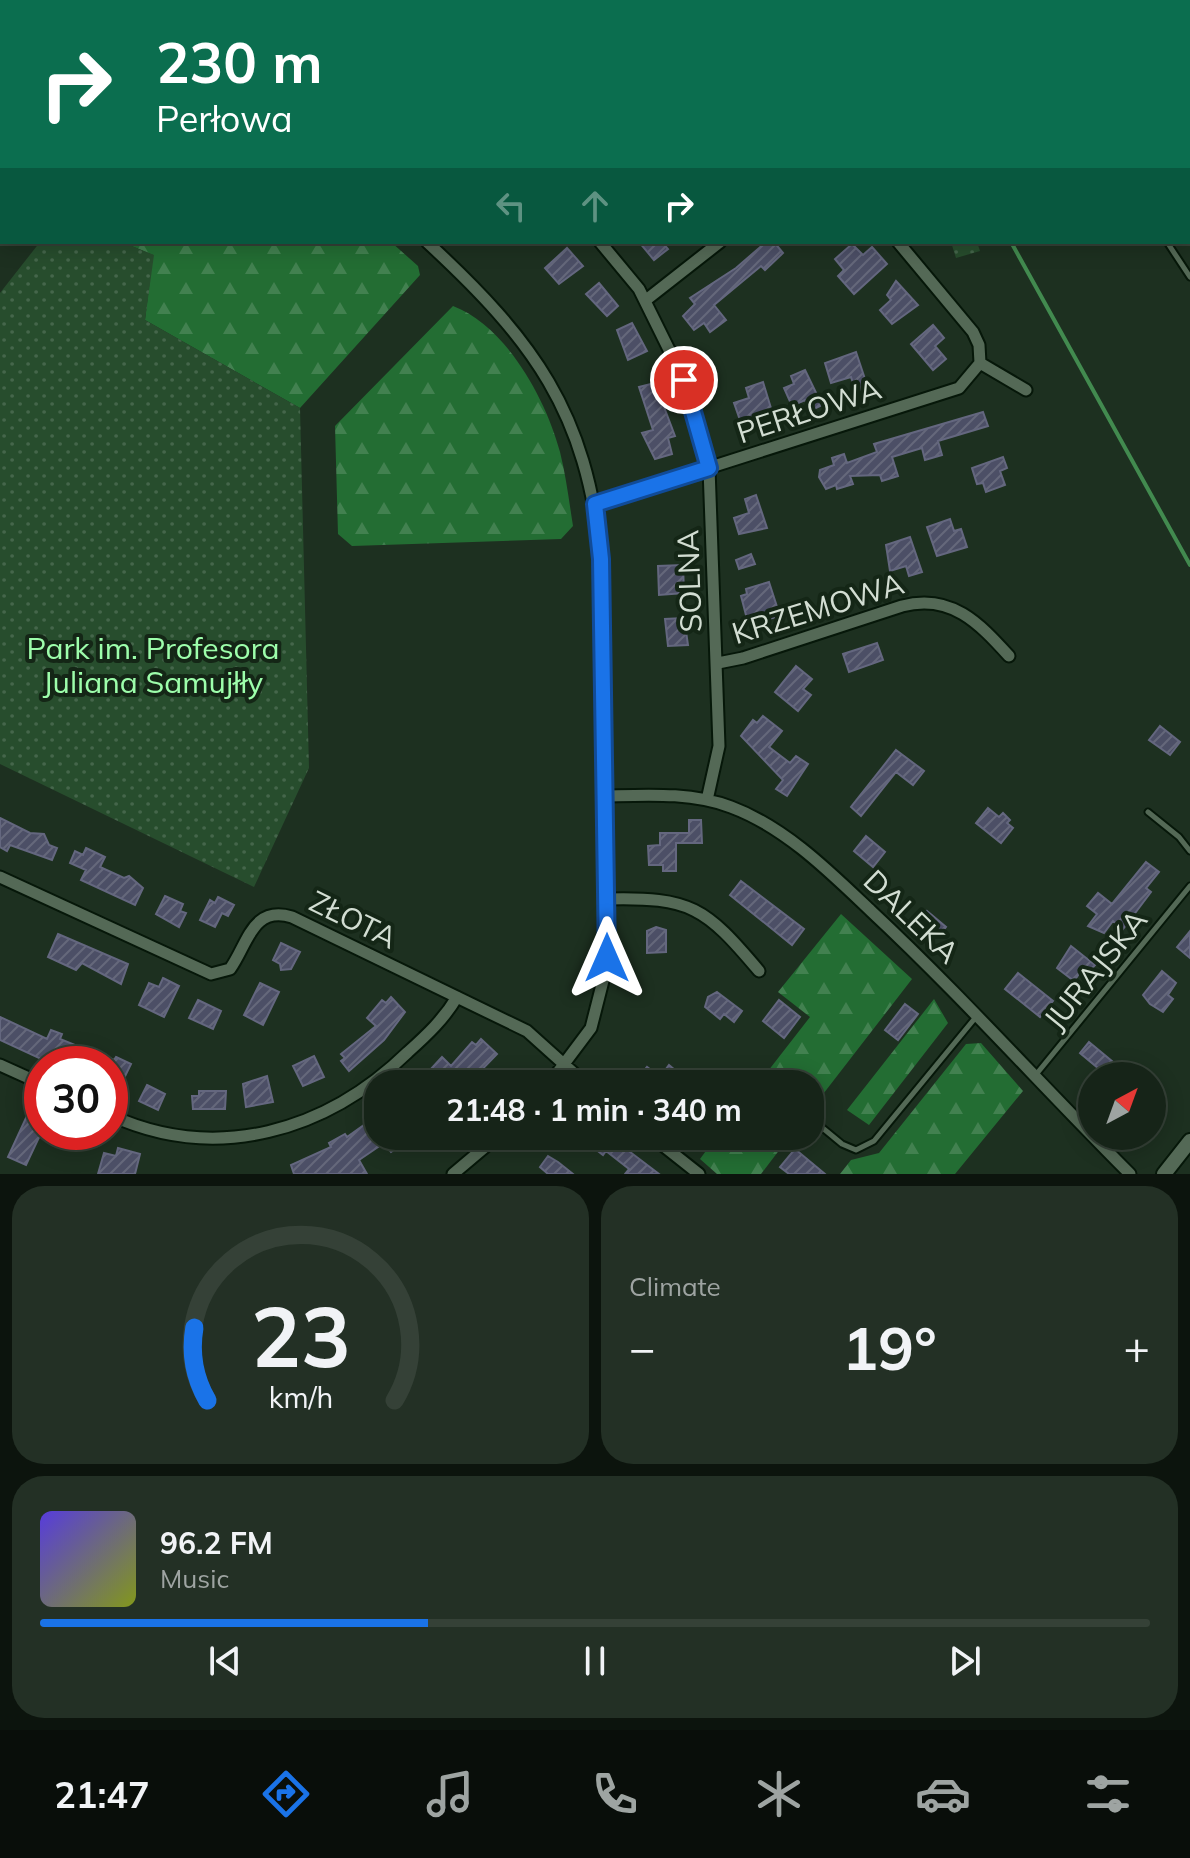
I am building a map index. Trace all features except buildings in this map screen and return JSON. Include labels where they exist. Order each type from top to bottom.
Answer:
[{"type":"main road","points":[[1164,1174],[1190,1141]]},
{"type":"street","points":[[429,244],[510,324],[540,365],[574,430],[595,504],[601,559],[607,899],[603,990],[591,1028],[560,1070]]},
{"type":"street","name":"SOLNA","points":[[602,244],[646,300],[684,380],[709,468],[719,746],[707,800]]},
{"type":"street","points":[[646,300],[717,244]]},
{"type":"street","points":[[900,244],[973,332],[979,345],[980,363],[1026,390]]},
{"type":"street","name":"PERŁOWA","points":[[595,504],[959,388],[980,363]]},
{"type":"street","name":"KRZEMOWA","points":[[718,663],[743,658],[902,606],[929,601],[953,607],[971,618],[1009,656]]},
{"type":"street","name":"DALEKA","points":[[605,796],[672,796],[707,800],[763,822],[826,870],[908,945],[1130,1174]]},
{"type":"street","name":"ZŁOTA","points":[[0,877],[211,974],[230,969],[254,925],[264,916],[276,913],[292,917],[527,1031],[571,1070]]},
{"type":"street","points":[[607,899],[667,898],[685,904],[732,939],[759,971]]},
{"type":"street","points":[[128,1120],[176,1135],[222,1140],[298,1124],[351,1099],[388,1071],[447,1016],[457,997]]},
{"type":"street","points":[[0,1065],[24,1076]]},
{"type":"street","points":[[453,1174],[481,1150]]},
{"type":"street","points":[[669,1150],[699,1174]]},
{"type":"lane","points":[[1168,244],[1189,272]]},
{"type":"lane","points":[[1148,812],[1179,837],[1190,851]]},
{"type":"lane","name":"JURAJSKA","points":[[1034,1078],[1190,886]]},
{"type":"lane","points":[[824,1129],[842,1144],[856,1150],[874,1141],[977,1016]]},
{"type":"green space","name":"Park im. Profesora Juliana Samujłły","points":[[38,244],[127,244],[154,255],[145,320],[300,408],[309,768],[254,887],[0,764],[0,293]]},
{"type":"green space","points":[[127,244],[393,244],[418,266],[420,275],[300,408],[145,320],[153,255]]},
{"type":"green space","points":[[952,244],[978,244],[980,251],[956,258]]},
{"type":"green space","points":[[453,306],[490,330],[506,347],[534,388],[560,452],[573,526],[561,539],[352,546],[338,534],[335,426]]},
{"type":"green space","points":[[841,914],[912,979],[824,1093],[824,1070],[769,1070],[810,1017],[778,992]]},
{"type":"green space","points":[[934,999],[948,1023],[869,1125],[847,1110]]},
{"type":"green space","points":[[981,1043],[1023,1091],[955,1174],[840,1174],[851,1160],[879,1153],[966,1044]]},
{"type":"green space","points":[[707,1150],[779,1150],[761,1174],[717,1174],[700,1159]]},
{"type":"waterway","points":[[1012,244],[1190,565]]},
{"type":"route","points":[[607,958],[601,559],[595,504],[709,468],[684,380]]}]
